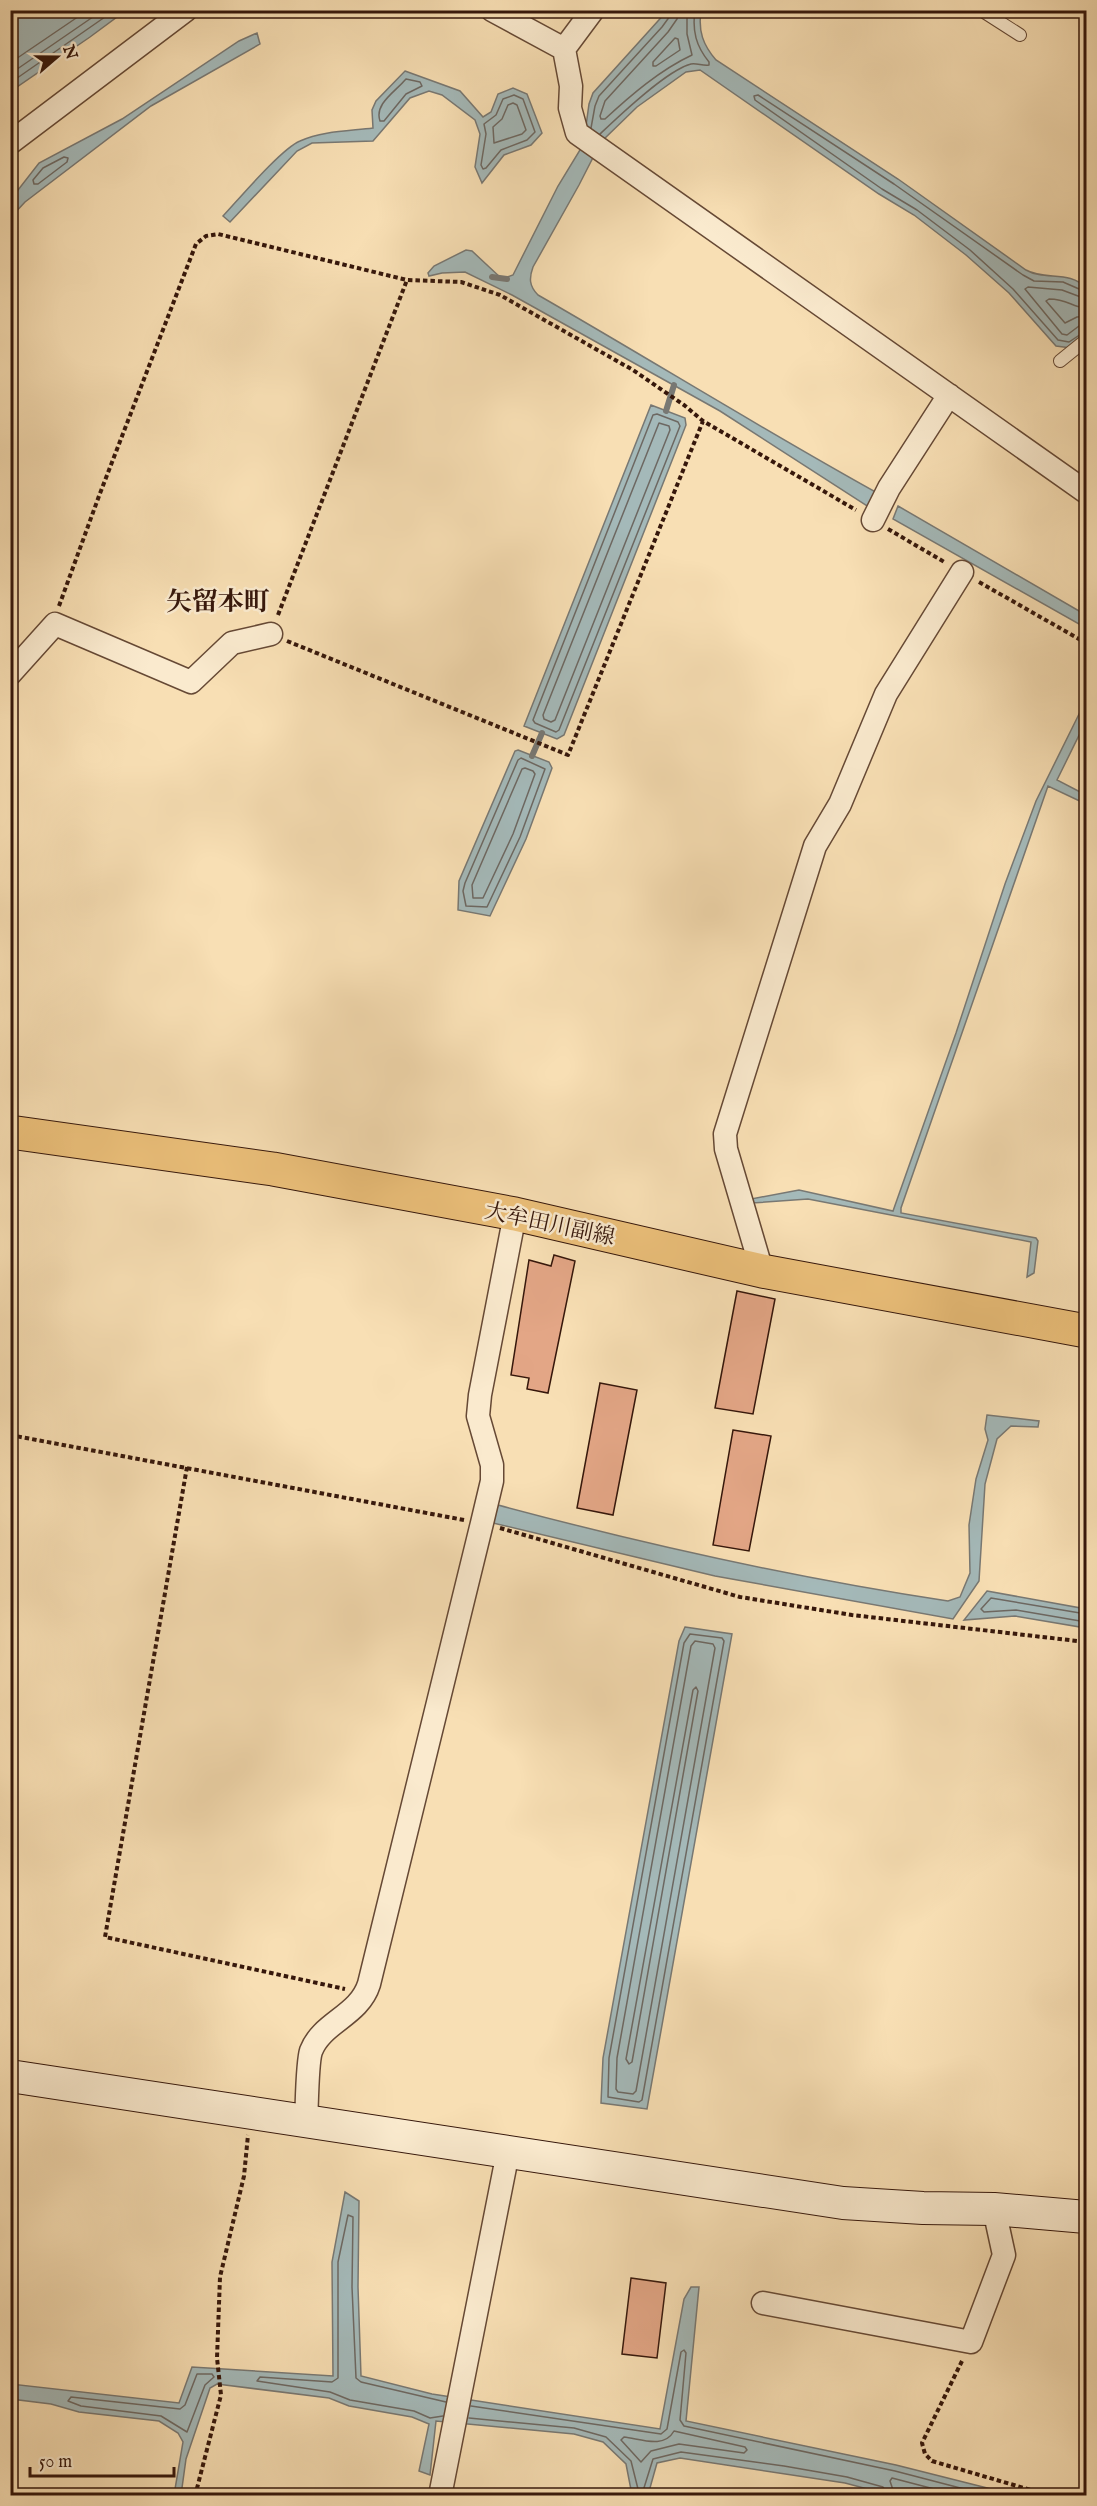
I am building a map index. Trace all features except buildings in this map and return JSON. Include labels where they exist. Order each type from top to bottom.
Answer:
[{"type":"main road","name":"大牟田川副線","points":[[10,1132],[273,1169],[515,1214],[762,1271],[1086,1330]]},
{"type":"street","points":[[10,143],[186,10]]},
{"type":"street","points":[[492,10],[564,49]]},
{"type":"street","points":[[593,10],[564,49],[572,86],[570,108],[577,133],[949,395],[1085,487]]},
{"type":"street","points":[[875,515],[889,488],[949,395]]},
{"type":"street","points":[[762,1271],[726,1149],[725,1134],[815,846],[840,804],[886,694],[962,572]]},
{"type":"street","points":[[10,674],[55,624],[191,682],[232,643],[271,634]]},
{"type":"street","points":[[306,2122],[311,2052],[321,2035],[358,2005],[366,1993],[492,1482],[492,1465],[478,1416],[480,1395],[515,1214]]},
{"type":"street","points":[[10,2076],[843,2203],[923,2208],[994,2209],[1086,2217]]},
{"type":"street","points":[[440,2496],[508,2152]]},
{"type":"street","points":[[763,2302],[971,2342],[1004,2255],[994,2209]]},
{"type":"lane","points":[[981,10],[1020,35]]},
{"type":"lane","points":[[1060,361],[1086,340]]},
{"type":"path","points":[[55,624],[76,558],[196,244],[206,236],[218,234],[407,280],[461,282],[500,295],[633,370],[703,421],[875,515],[962,572],[1086,643]]},
{"type":"path","points":[[407,280],[271,634],[568,755],[703,421]]},
{"type":"path","points":[[10,1435],[482,1523],[740,1596],[852,1615],[1086,1642]]},
{"type":"path","points":[[187,1467],[105,1937],[366,1993]]},
{"type":"path","points":[[195,2496],[221,2395],[217,2358],[220,2277],[244,2176],[250,2113]]},
{"type":"path","points":[[971,2342],[922,2443],[925,2454],[932,2461],[1051,2496]]},
{"type":"water","points":[[11,10],[125,10],[125,11],[11,91]]},
{"type":"water","points":[[667,11],[701,11],[702,37],[716,60],[898,179],[1026,270],[1041,275],[1073,279],[1086,288],[1086,337],[1071,348],[1056,346],[1009,293],[966,255],[914,215],[879,194],[700,70],[686,72],[637,107],[601,142],[533,267],[531,282],[535,292],[881,495],[875,511],[720,411],[512,295],[465,272],[429,276],[428,273],[434,266],[466,250],[472,251],[502,279],[513,275],[558,186],[580,150],[593,93]]},
{"type":"water","points":[[257,33],[260,44],[151,106],[25,202],[11,217],[11,199],[39,163],[122,119],[239,41]]},
{"type":"water","points":[[405,71],[460,91],[483,117],[491,112],[498,94],[513,88],[527,94],[542,133],[531,145],[504,155],[482,183],[475,167],[480,134],[475,120],[442,95],[429,91],[410,98],[373,141],[312,143],[297,151],[230,222],[223,216],[282,154],[300,141],[326,133],[373,128],[372,110],[376,101]]},
{"type":"water","points":[[651,405],[685,418],[686,425],[564,735],[557,739],[524,726]]},
{"type":"water","points":[[898,506],[1086,615],[1086,628],[893,519]]},
{"type":"water","points":[[1086,700],[1086,721],[1057,780],[1086,795],[1086,804],[1048,786],[901,1208],[901,1213],[1036,1238],[1038,1241],[1034,1273],[1027,1277],[1031,1242],[808,1199],[752,1203],[751,1199],[799,1190],[893,1211],[956,1033],[1005,884],[1036,801]]},
{"type":"water","points":[[518,750],[549,762],[552,768],[526,839],[490,916],[458,910],[459,881],[515,751]]},
{"type":"water","points":[[987,1415],[1039,1421],[1038,1427],[1011,1426],[997,1439],[985,1484],[979,1581],[953,1619],[715,1576],[493,1523],[498,1505],[610,1534],[722,1559],[835,1582],[948,1601],[960,1597],[970,1573],[969,1525],[976,1479],[988,1440],[985,1429]]},
{"type":"water","points":[[987,1591],[1086,1609],[1086,1628],[1015,1616],[964,1620]]},
{"type":"water","points":[[685,1627],[732,1634],[647,2109],[601,2103],[603,2058],[679,1641]]},
{"type":"water","points":[[345,2192],[359,2201],[358,2287],[361,2376],[432,2394],[660,2429],[684,2299],[691,2287],[699,2287],[686,2421],[896,2465],[1015,2495],[890,2495],[845,2483],[680,2458],[657,2463],[648,2495],[632,2495],[626,2464],[603,2442],[574,2434],[436,2421],[430,2475],[419,2471],[429,2424],[412,2417],[349,2406],[329,2398],[217,2384],[210,2388],[186,2459],[181,2495],[174,2495],[183,2442],[178,2433],[159,2421],[79,2412],[51,2404],[11,2399],[11,2384],[179,2403],[192,2367],[333,2376],[332,2262]]},
{"type":"waterway","points":[[492,277],[507,279]]},
{"type":"waterway","points":[[666,411],[674,385]]},
{"type":"waterway","points":[[532,756],[542,733]]},
{"type":"district","name":"矢留本町","points":[[218,601]]}]
